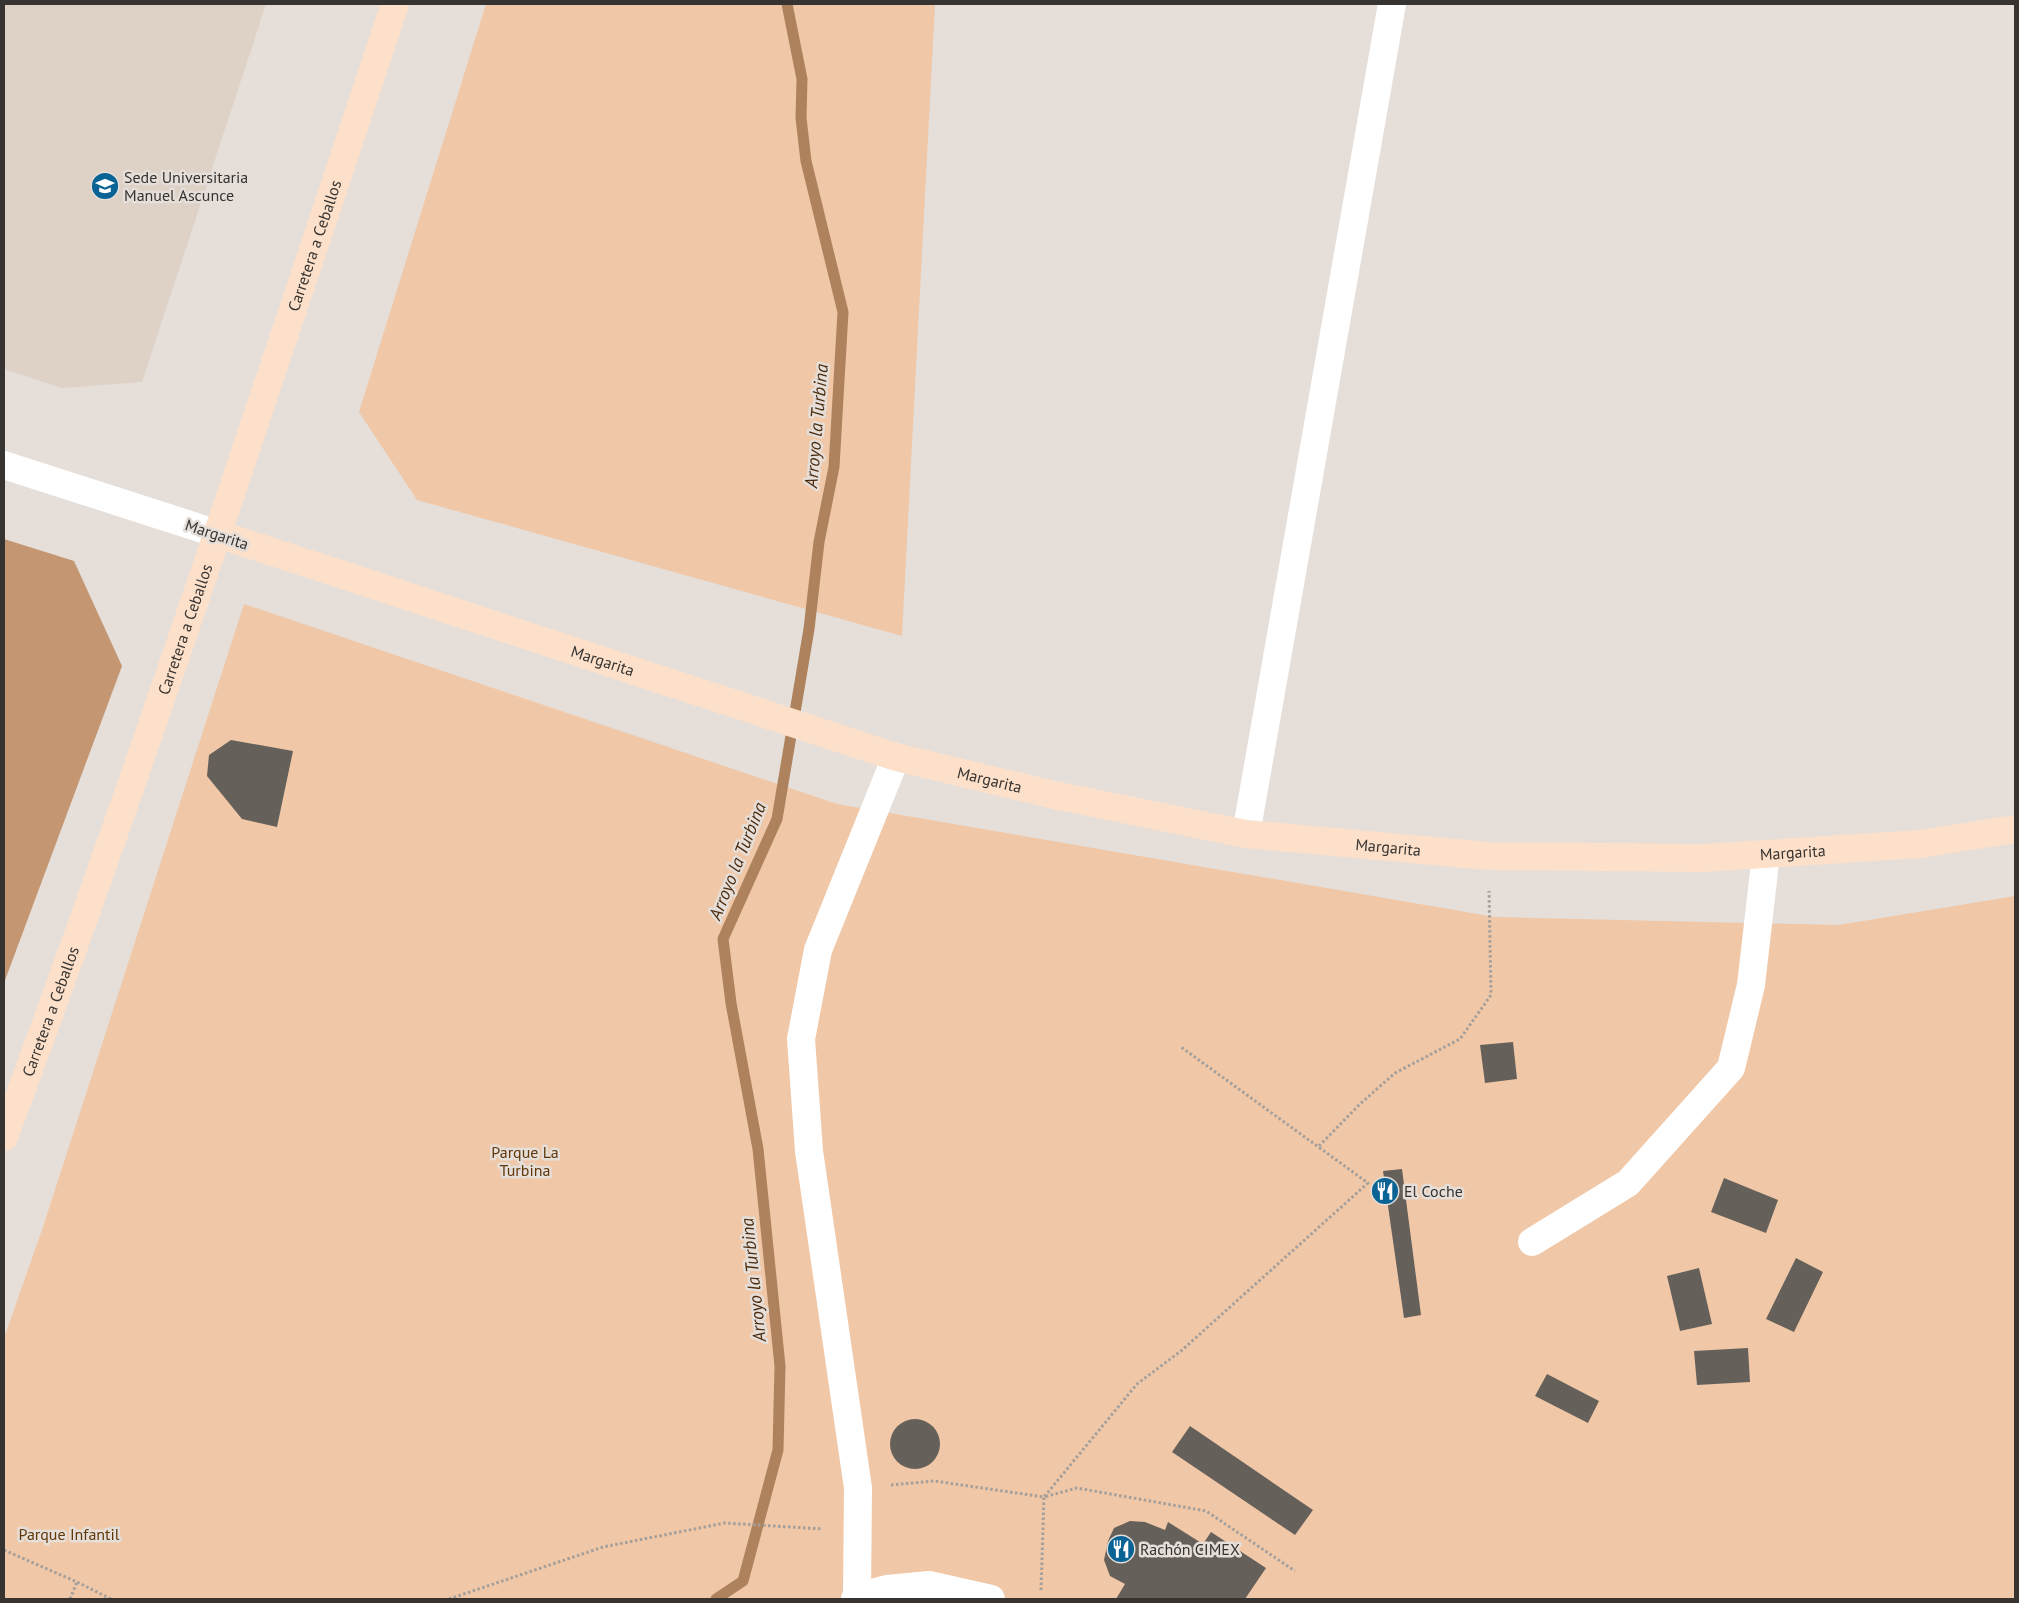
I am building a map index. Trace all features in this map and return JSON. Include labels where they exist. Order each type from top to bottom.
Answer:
[{"type":"main road","name":"Carretera a Ceballos","points":[[4,1138],[53,1005],[218,534],[395,4]]},
{"type":"main road","name":"Margarita","points":[[218,534],[896,757],[1054,795],[1246,834],[1488,856],[1702,858],[1921,844],[2015,829]]},
{"type":"street","points":[[1246,834],[1392,4]]},
{"type":"street","name":"Margarita","points":[[4,465],[218,534]]},
{"type":"street","points":[[896,757],[818,950],[801,1039],[809,1151],[858,1488],[856,1598],[886,1589],[929,1585],[990,1599]]},
{"type":"street","points":[[1532,1242],[1628,1183],[1730,1068],[1751,985],[1766,854]]},
{"type":"path","points":[[1319,1146],[1360,1104],[1395,1073],[1460,1039],[1491,995],[1488,856]]},
{"type":"path","points":[[1041,1590],[1044,1497],[1137,1384],[1181,1351],[1368,1183],[1180,1047]]},
{"type":"path","points":[[858,1488],[934,1480],[1044,1497],[1077,1488],[1206,1511],[1295,1572]]},
{"type":"path","points":[[449,1599],[603,1547],[725,1523],[809,1528]]},
{"type":"path","points":[[4,1550],[112,1599]]},
{"type":"path","points":[[70,1599],[78,1582]]},
{"type":"shaded area","name":"Sede Universitaria Manuel Ascunce","points":[[4,4],[266,4],[142,382],[62,388],[4,369]]},
{"type":"shaded area","points":[[4,539],[74,561],[122,666],[4,983]]},
{"type":"green space","points":[[486,4],[935,4],[902,636],[417,500],[359,412]]},
{"type":"green space","name":"Parque La Turbina","points":[[244,604],[837,804],[1495,917],[1839,925],[2015,896],[2015,1599],[4,1599],[4,1338],[43,1227]]},
{"type":"building","points":[[231,740],[293,751],[277,827],[242,819],[207,776],[209,755]]},
{"type":"building","points":[[1513,1042],[1517,1079],[1485,1083],[1480,1045]]},
{"type":"building","points":[[1402,1169],[1421,1315],[1404,1318],[1383,1171]]},
{"type":"building","points":[[1724,1178],[1778,1200],[1766,1233],[1711,1212]]},
{"type":"building","points":[[1796,1258],[1823,1272],[1794,1332],[1766,1319]]},
{"type":"building","points":[[1699,1268],[1712,1324],[1680,1331],[1667,1276]]},
{"type":"building","points":[[1748,1348],[1750,1382],[1697,1385],[1694,1351]]},
{"type":"building","points":[[1547,1374],[1599,1401],[1588,1423],[1535,1396]]},
{"type":"building","points":[[920,1419],[933,1426],[939,1434],[939,1454],[933,1462],[925,1468],[910,1469],[897,1462],[891,1454],[890,1439],[897,1426],[905,1420]]},
{"type":"building","points":[[1190,1426],[1313,1510],[1295,1535],[1172,1452]]},
{"type":"building","points":[[1130,1521],[1145,1522],[1165,1530],[1168,1522],[1203,1544],[1211,1532],[1266,1568],[1245,1599],[1116,1599],[1125,1584],[1110,1576],[1104,1560],[1108,1541],[1114,1528]]},
{"type":"waterway","name":"Arroyo la Turbina","points":[[716,1599],[743,1581],[778,1450],[780,1366],[758,1149],[731,1003],[723,939],[777,819],[809,629],[819,542],[834,467],[843,312],[806,161],[801,118],[802,79],[787,4]]},
{"type":"place","name":"Sede Universitaria Manuel Ascunce","points":[[105,186]]},
{"type":"place","name":"El Coche","points":[[1385,1191]]},
{"type":"place","name":"Rachón CIMEX","points":[[1121,1549]]},
{"type":"park label","name":"Parque Infantil","points":[[69,1534]]}]
